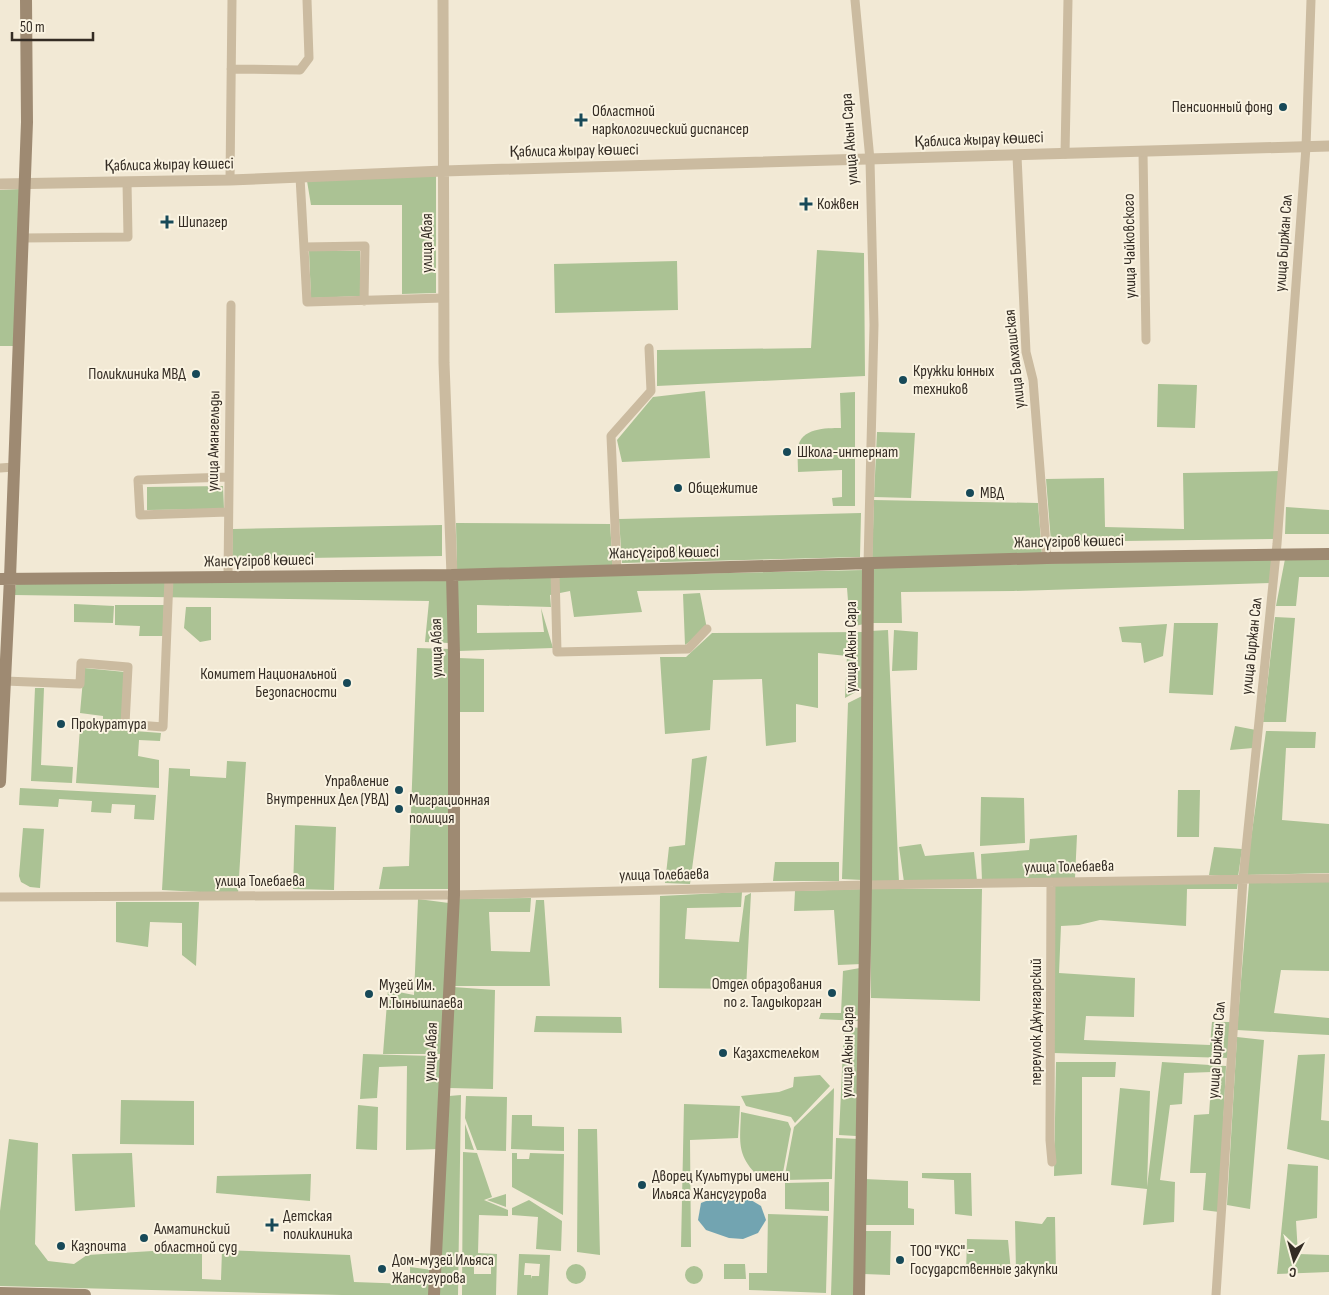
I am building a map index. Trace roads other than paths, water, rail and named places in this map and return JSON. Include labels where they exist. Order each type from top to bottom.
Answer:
[{"type":"main road","points":[[0,782],[2,709],[5,681],[5,578],[14,468],[25,184],[27,122],[26,0]]},
{"type":"main road","name":"Жансүгіров көшесі","points":[[5,578],[452,575],[1047,558],[1329,554]]},
{"type":"main road","name":"улица Акын Сара","points":[[859,1295],[866,885],[868,564]]},
{"type":"main road","name":"улица Абая","points":[[434,1295],[454,895],[452,575]]},
{"type":"main road","points":[[0,1293],[85,1295]]},
{"type":"street","points":[[230,180],[232,0]]},
{"type":"street","points":[[232,69],[300,70],[309,58],[307,0]]},
{"type":"street","name":"улица Абая","points":[[444,0],[443,298],[452,575]]},
{"type":"street","name":"улица Акын Сара","points":[[855,0],[870,160],[874,325],[868,564]]},
{"type":"street","points":[[1065,154],[1068,0]]},
{"type":"street","name":"улица Биржан Сал","points":[[1216,1295],[1243,879],[1276,555],[1306,147],[1311,0]]},
{"type":"street","name":"Қаблиса жырау көшесі","points":[[0,184],[230,180],[442,171],[1329,146]]},
{"type":"street","name":"улица Чайковского","points":[[1143,152],[1146,340]]},
{"type":"street","name":"улица Балхашская","points":[[1016,156],[1026,352],[1034,380],[1047,558]]},
{"type":"street","points":[[300,177],[307,302],[443,298]]},
{"type":"street","points":[[23,238],[128,237],[127,182]]},
{"type":"street","points":[[304,247],[365,246],[364,301]]},
{"type":"street","name":"улица Амангельды","points":[[228,577],[231,305]]},
{"type":"street","points":[[617,571],[612,436],[651,391],[649,348]]},
{"type":"street","points":[[0,468],[14,468]]},
{"type":"street","points":[[228,512],[140,515],[138,480],[229,477]]},
{"type":"street","points":[[555,572],[557,652],[688,649],[707,629]]},
{"type":"street","points":[[5,681],[80,684],[81,663],[128,667],[125,724],[163,728],[169,578]]},
{"type":"street","name":"улица Толебаева","points":[[0,897],[454,895],[866,885],[1329,878]]},
{"type":"street","name":"переулок Джунгарский","points":[[1051,882],[1050,1140],[1052,1162]]},
{"type":"water","points":[[726,1193],[741,1194],[761,1206],[766,1220],[758,1233],[743,1239],[729,1238],[706,1230],[698,1220],[701,1203]]},
{"type":"place","name":"Пенсионный фонд","points":[[1283,107]]},
{"type":"place","name":"Областной наркологический диспансер","points":[[581,120]]},
{"type":"place","name":"Кожвен","points":[[806,204]]},
{"type":"place","name":"Шипагер","points":[[167,222]]},
{"type":"place","name":"Поликлиника МВД","points":[[196,374]]},
{"type":"place","name":"Кружки юнных техников","points":[[903,380]]},
{"type":"place","name":"Школа-интернат","points":[[787,452]]},
{"type":"place","name":"Общежитие","points":[[678,488]]},
{"type":"place","name":"МВД","points":[[970,493]]},
{"type":"place","name":"Комитет Национальной Безопасности","points":[[347,683]]},
{"type":"place","name":"Прокуратура","points":[[61,724]]},
{"type":"place","name":"Управление Внутренних Дел (УВД)","points":[[399,790]]},
{"type":"place","name":"Миграционная полиция","points":[[399,809]]},
{"type":"place","name":"Отдел образования по г. Талдыкорган","points":[[832,993]]},
{"type":"place","name":"Музей Им. М.Тынышпаева","points":[[369,994]]},
{"type":"place","name":"Казахстелеком","points":[[723,1053]]},
{"type":"place","name":"Дворец Культуры имени Ильяса Жансугурова","points":[[642,1185]]},
{"type":"place","name":"Детская поликлиника","points":[[272,1225]]},
{"type":"place","name":"Алматинский областной суд","points":[[144,1238]]},
{"type":"place","name":"Казпочта","points":[[61,1246]]},
{"type":"place","name":"ТОО \"УКС\" - Государственные закупки","points":[[900,1260]]},
{"type":"place","name":"Дом-музей Ильяса Жансугурова","points":[[382,1269]]}]
